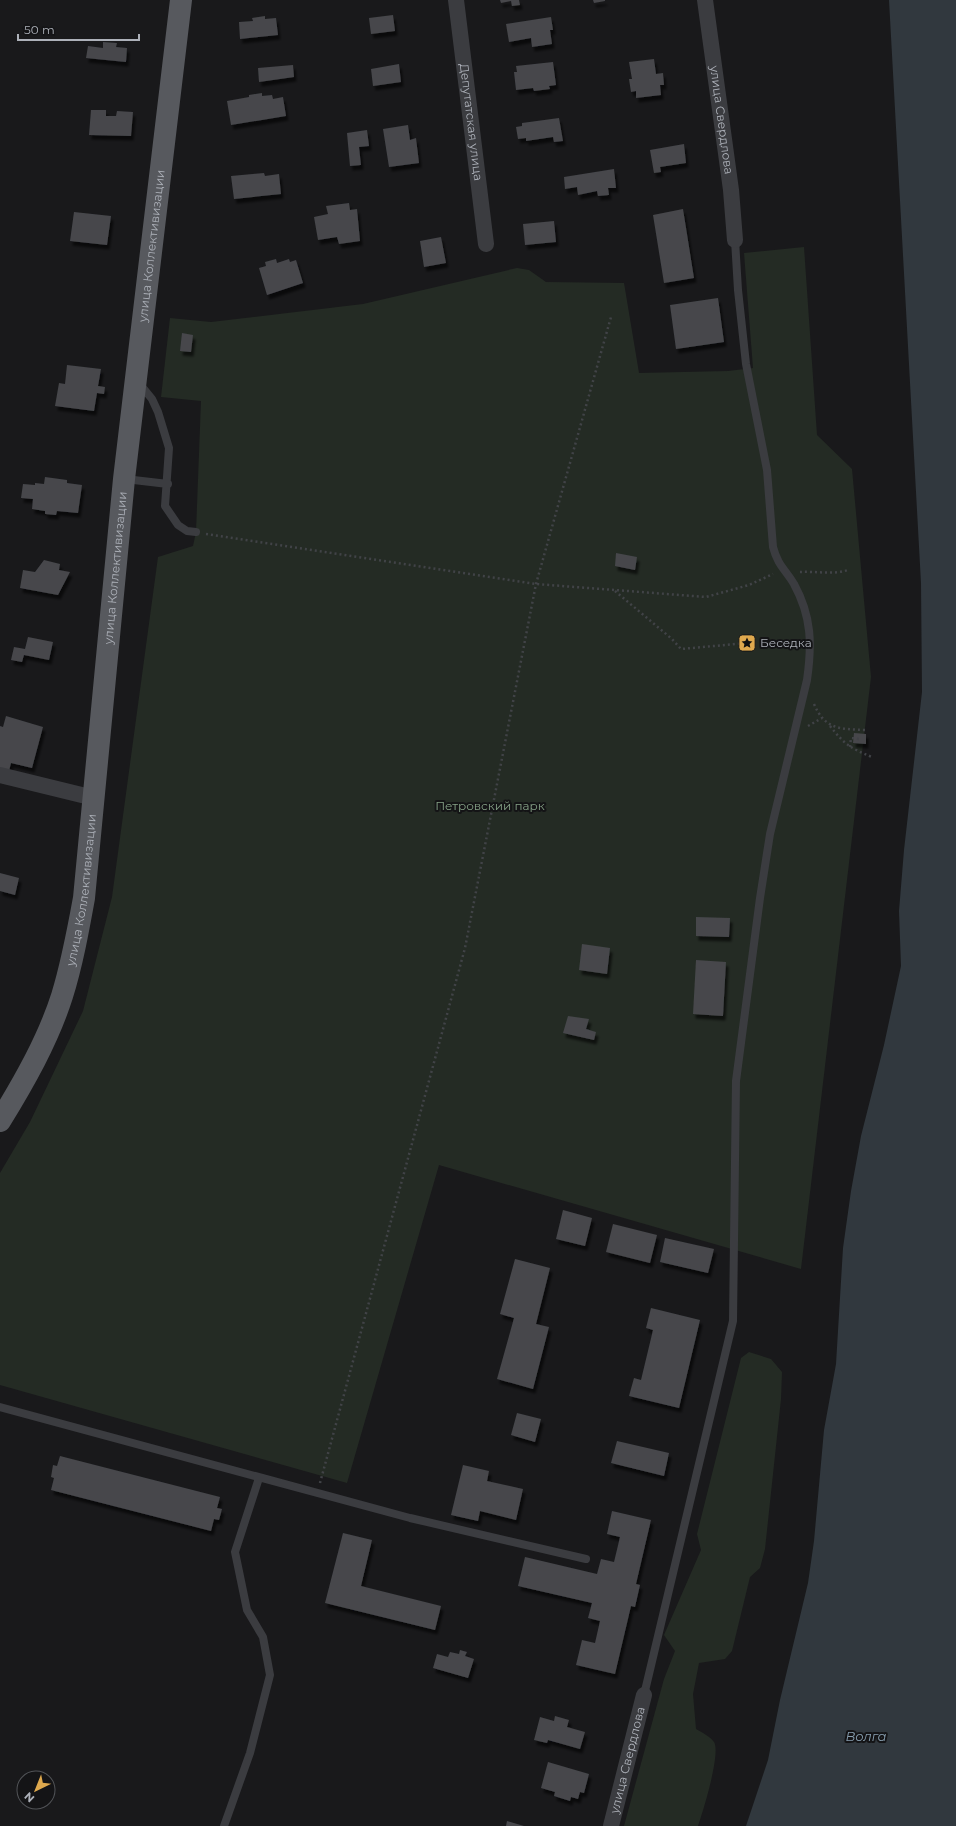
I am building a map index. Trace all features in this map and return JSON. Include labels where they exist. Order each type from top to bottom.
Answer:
[{"type":"main road","name":"улица Коллективизации","points":[[0,1122],[42,1045],[61,997],[74,949],[84,898],[124,479],[181,0]]},
{"type":"street","name":"Депутатская улица","points":[[456,0],[486,244]]},
{"type":"street","name":"улица Свердлова","points":[[705,0],[731,190],[735,240]]},
{"type":"street","points":[[0,775],[94,798]]},
{"type":"street","name":"улица Свердлова","points":[[612,1826],[644,1695]]},
{"type":"lane","points":[[644,1695],[733,1321],[736,1081],[770,834],[807,680],[811,637],[806,614],[796,590],[776,558],[773,547],[767,470],[746,364],[738,290],[735,240]]},
{"type":"lane","points":[[136,380],[152,399],[158,412],[169,448],[166,506],[178,526],[187,531],[196,532]]},
{"type":"lane","points":[[124,479],[168,484]]},
{"type":"lane","points":[[0,1407],[410,1518],[586,1559]]},
{"type":"lane","points":[[224,1826],[250,1753],[270,1675],[263,1637],[247,1610],[235,1552],[259,1478]]},
{"type":"path","points":[[318,1493],[465,948],[536,584],[611,317]]},
{"type":"path","points":[[196,532],[536,584],[706,597],[749,585],[772,574],[814,571],[839,573],[848,570]]},
{"type":"path","points":[[614,590],[682,649],[746,643]]},
{"type":"path","points":[[807,680],[814,706],[822,718],[850,748],[872,757]]},
{"type":"path","points":[[830,726],[844,729],[866,730]]},
{"type":"path","points":[[850,748],[851,738],[859,739]]},
{"type":"green space","name":"Петровский парк","points":[[804,247],[817,435],[852,469],[871,677],[801,1269],[439,1165],[347,1483],[0,1385],[0,1173],[30,1122],[83,1011],[112,897],[158,557],[193,546],[196,532],[201,401],[161,397],[170,318],[211,322],[363,304],[517,268],[529,270],[546,282],[624,283],[639,373],[728,371],[753,368],[744,253]]},
{"type":"green space","points":[[749,1352],[771,1359],[782,1372],[781,1399],[765,1549],[760,1568],[750,1577],[732,1651],[725,1659],[699,1663],[693,1694],[696,1729],[713,1740],[716,1748],[707,1796],[698,1826],[624,1826],[664,1679],[675,1651],[664,1635],[701,1550],[697,1534],[741,1358]]},
{"type":"water","name":"Волга","points":[[889,0],[956,0],[956,1826],[746,1826],[768,1760],[780,1700],[808,1583],[814,1541],[824,1430],[836,1364],[843,1248],[851,1191],[861,1136],[884,1045],[901,966],[899,911],[904,850],[922,692],[921,583]]},
{"type":"building","points":[[500,0],[519,0],[520,5],[512,6],[511,1],[501,3]]},
{"type":"building","points":[[593,0],[605,0],[605,1],[594,3]]},
{"type":"building","points":[[393,15],[395,31],[371,34],[369,18]]},
{"type":"building","points":[[265,16],[265,19],[276,18],[278,35],[240,39],[239,22],[253,21],[252,18]]},
{"type":"building","points":[[551,17],[553,30],[550,30],[552,44],[532,47],[531,38],[509,42],[506,24]]},
{"type":"building","points":[[103,42],[117,43],[116,47],[127,48],[126,62],[86,58],[88,46],[103,48]]},
{"type":"building","points":[[654,59],[656,74],[663,73],[664,85],[660,85],[661,95],[636,98],[636,91],[631,92],[629,79],[632,79],[629,62]]},
{"type":"building","points":[[553,62],[556,85],[549,86],[550,89],[534,91],[533,88],[516,90],[514,72],[517,72],[516,66]]},
{"type":"building","points":[[399,64],[401,82],[373,86],[371,69]]},
{"type":"building","points":[[293,65],[294,77],[259,82],[258,68]]},
{"type":"building","points":[[262,93],[262,96],[272,95],[273,99],[283,97],[286,116],[231,125],[227,101]]},
{"type":"building","points":[[91,110],[106,110],[106,116],[116,116],[117,111],[133,112],[131,136],[89,135]]},
{"type":"building","points":[[559,118],[563,141],[554,142],[553,137],[526,141],[526,138],[518,139],[516,127],[522,126],[522,123]]},
{"type":"building","points":[[408,125],[410,140],[416,138],[419,163],[389,167],[383,129]]},
{"type":"building","points":[[367,130],[369,146],[359,147],[361,165],[350,166],[347,133]]},
{"type":"building","points":[[684,144],[686,163],[660,167],[661,172],[654,173],[650,150]]},
{"type":"building","points":[[614,169],[616,188],[608,188],[609,195],[598,196],[597,191],[578,195],[577,187],[565,189],[564,177]]},
{"type":"building","points":[[264,173],[265,176],[279,174],[281,194],[234,199],[231,176]]},
{"type":"building","points":[[349,203],[350,210],[357,209],[360,241],[339,244],[337,237],[318,240],[314,217],[328,214],[326,206]]},
{"type":"building","points":[[683,209],[694,278],[664,283],[653,215]]},
{"type":"building","points":[[74,212],[111,216],[107,245],[70,241]]},
{"type":"building","points":[[554,221],[556,242],[525,245],[523,224]]},
{"type":"building","points":[[441,237],[446,263],[424,267],[420,241]]},
{"type":"building","points":[[276,259],[277,263],[289,259],[290,262],[296,260],[303,283],[267,295],[259,268],[266,266],[265,262]]},
{"type":"building","points":[[718,298],[724,342],[676,349],[670,305]]},
{"type":"building","points":[[182,333],[193,335],[191,352],[180,351]]},
{"type":"building","points":[[67,365],[101,369],[98,386],[105,387],[104,394],[97,393],[94,411],[55,406],[59,383],[65,384]]},
{"type":"building","points":[[45,477],[67,480],[67,483],[82,485],[78,513],[57,511],[56,515],[45,514],[45,511],[32,509],[33,499],[21,498],[23,484],[44,484]]},
{"type":"building","points":[[616,553],[637,557],[635,570],[615,566]]},
{"type":"building","points":[[44,560],[60,564],[59,570],[70,572],[58,595],[20,588],[23,570],[35,572]]},
{"type":"building","points":[[28,637],[53,642],[49,660],[24,655],[22,662],[11,660],[14,647],[25,649]]},
{"type":"building","points":[[6,716],[43,727],[32,768],[11,763],[9,771],[0,768],[0,726],[3,727]]},
{"type":"building","points":[[854,733],[866,734],[866,744],[853,743]]},
{"type":"building","points":[[0,873],[19,878],[15,895],[0,891]]},
{"type":"building","points":[[696,917],[730,918],[729,937],[696,936]]},
{"type":"building","points":[[582,944],[610,948],[607,974],[579,970]]},
{"type":"building","points":[[696,960],[726,962],[723,1016],[693,1014]]},
{"type":"building","points":[[568,1016],[589,1019],[586,1029],[596,1032],[594,1040],[563,1033]]},
{"type":"building","points":[[563,1210],[592,1218],[585,1246],[556,1239]]},
{"type":"building","points":[[613,1224],[657,1235],[650,1263],[606,1252]]},
{"type":"building","points":[[665,1238],[714,1249],[708,1273],[660,1262]]},
{"type":"building","points":[[515,1259],[550,1268],[536,1324],[549,1327],[533,1389],[497,1379],[514,1318],[500,1314]]},
{"type":"building","points":[[651,1308],[700,1320],[679,1408],[629,1396],[634,1378],[641,1380],[653,1330],[646,1328]]},
{"type":"building","points":[[517,1413],[541,1419],[535,1442],[511,1435]]},
{"type":"building","points":[[617,1441],[669,1453],[664,1476],[611,1463]]},
{"type":"building","points":[[60,1456],[220,1497],[217,1508],[222,1509],[219,1520],[214,1519],[211,1531],[51,1490],[54,1478],[51,1477],[53,1465],[57,1466]]},
{"type":"building","points":[[463,1465],[489,1471],[487,1481],[523,1489],[516,1520],[480,1511],[478,1521],[451,1515]]},
{"type":"building","points":[[612,1511],[651,1520],[636,1584],[640,1585],[635,1607],[631,1606],[615,1674],[576,1665],[582,1640],[595,1643],[600,1621],[588,1618],[592,1603],[518,1586],[525,1557],[597,1574],[601,1559],[614,1562],[620,1537],[607,1534]]},
{"type":"building","points":[[343,1533],[372,1540],[361,1586],[441,1606],[435,1630],[325,1603]]},
{"type":"building","points":[[460,1650],[467,1652],[465,1656],[474,1659],[468,1678],[433,1668],[437,1654],[448,1657],[450,1652],[459,1654]]},
{"type":"building","points":[[555,1716],[569,1720],[567,1727],[585,1732],[580,1749],[548,1740],[547,1743],[534,1740],[540,1717],[554,1721]]},
{"type":"building","points":[[548,1762],[589,1774],[584,1793],[580,1792],[578,1799],[571,1797],[570,1801],[554,1796],[555,1792],[541,1788]]},
{"type":"building","points":[[507,1821],[524,1826],[506,1826]]},
{"type":"place","name":"Беседка","points":[[747,643]]}]
